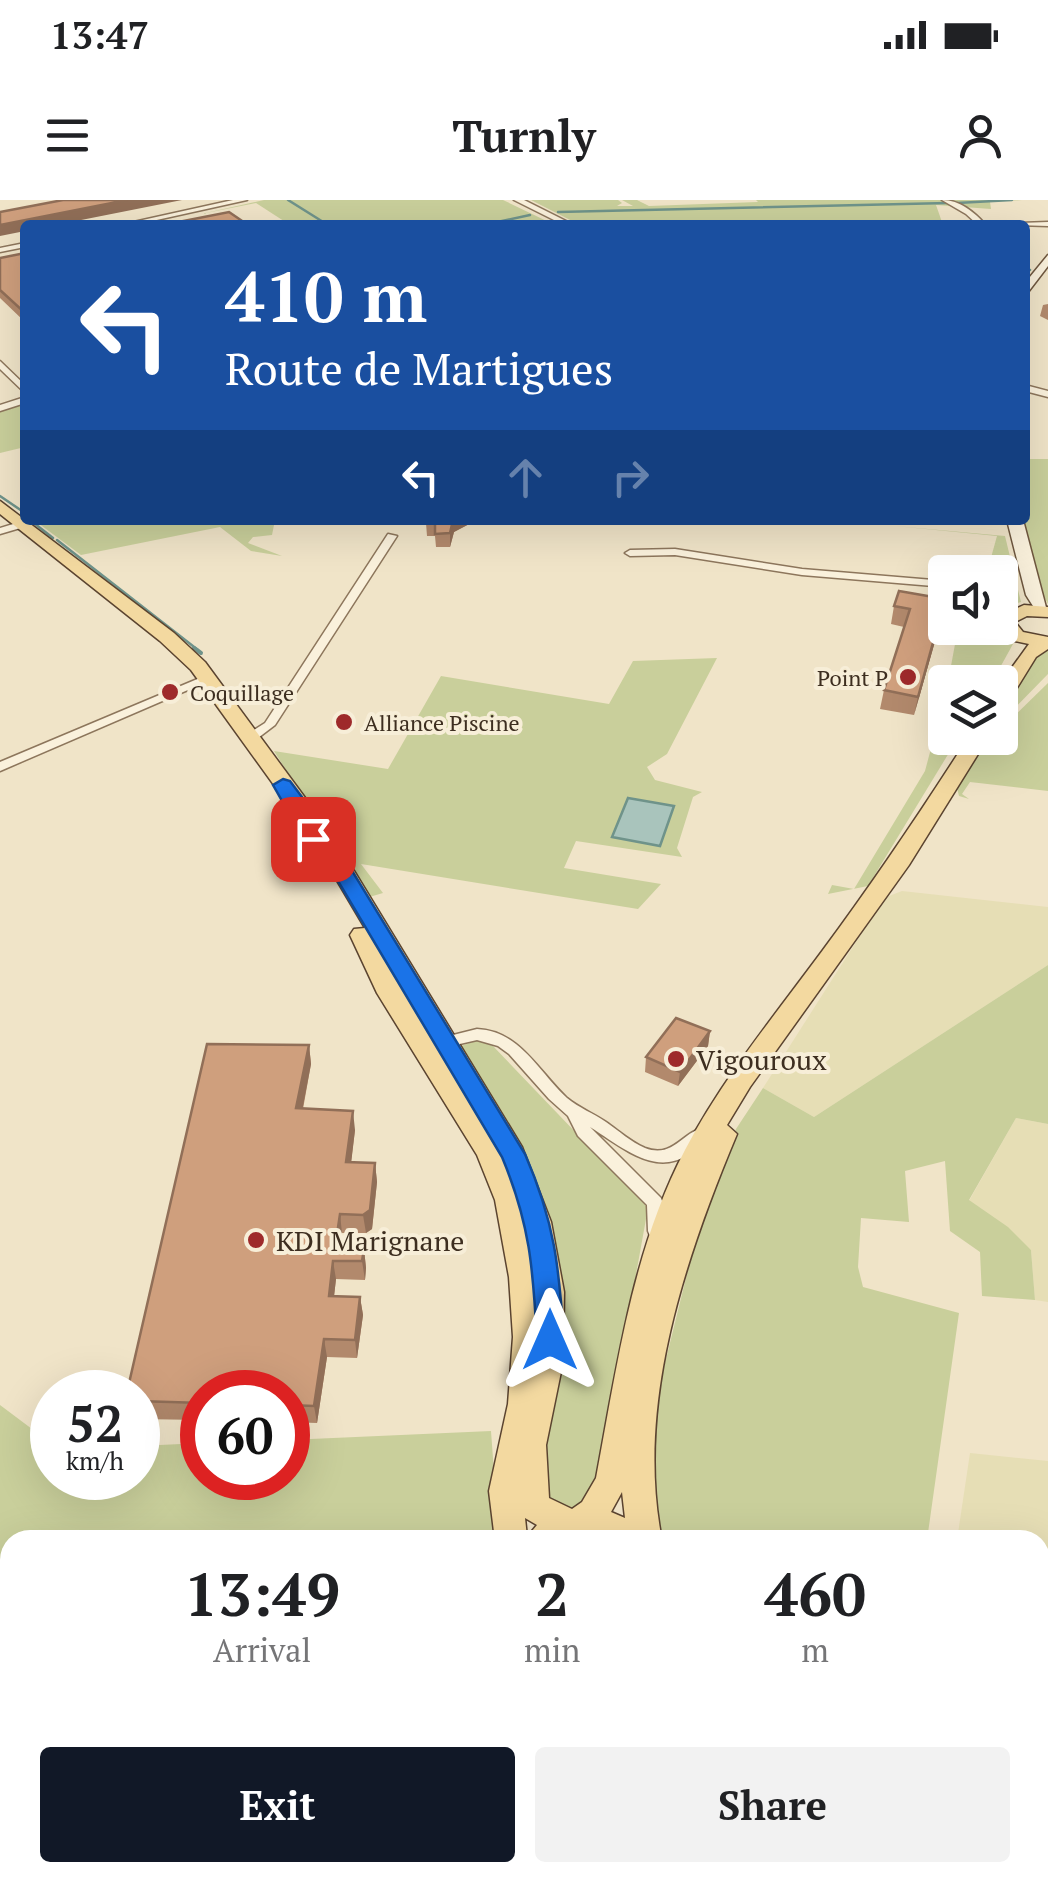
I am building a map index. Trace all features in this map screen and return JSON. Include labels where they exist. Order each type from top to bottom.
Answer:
[{"type":"main road","points":[[1030,285],[1048,258]]},
{"type":"main road","points":[[0,506],[20,522]]},
{"type":"main road","points":[[24,525],[167,637],[207,678],[320,833],[513,1154],[534,1204],[550,1291],[550,1340],[527,1484],[535,1506],[564,1530],[620,1530]]},
{"type":"main road","points":[[1013,525],[1034,595],[1046,611],[1018,616]]},
{"type":"main road","points":[[1013,525],[1027,598],[1018,607]]},
{"type":"main road","points":[[1018,625],[1046,643],[1029,653],[1018,671]]},
{"type":"main road","points":[[883,882],[955,755]]},
{"type":"main road","points":[[564,1530],[594,1513],[612,1481],[651,1277],[681,1188],[716,1119],[883,882],[967,755]]},
{"type":"main road","points":[[283,785],[328,866],[389,993],[489,1152],[512,1214],[528,1337],[522,1404],[505,1491],[510,1530]]},
{"type":"main road","points":[[644,1530],[636,1486],[642,1419],[655,1338],[671,1281],[698,1196],[727,1128],[748,1084],[806,992]]},
{"type":"street","points":[[148,220],[243,200]]},
{"type":"street","points":[[518,200],[560,220]]},
{"type":"street","points":[[946,200],[977,220]]},
{"type":"street","points":[[0,364],[20,385]]},
{"type":"street","points":[[250,738],[269,725],[392,536]]},
{"type":"street","points":[[630,553],[674,552],[802,572],[928,583]]},
{"type":"street","points":[[0,766],[207,678]]},
{"type":"street","points":[[412,1032],[434,1044],[477,1034],[500,1040],[575,1113],[584,1132],[655,1203],[658,1210],[651,1277]]},
{"type":"street","points":[[575,1113],[596,1122],[636,1153],[658,1158],[683,1150],[716,1119]]},
{"type":"shaded area","points":[[902,891],[1048,907],[1048,965],[814,1117],[763,1088],[884,898]]},
{"type":"shaded area","points":[[1016,1118],[1048,1124],[1048,1302],[1035,1300],[1031,1250],[969,1201]]},
{"type":"shaded area","points":[[970,1453],[1048,1461],[1048,1530],[958,1530]]},
{"type":"green space","points":[[264,200],[503,200],[545,220],[282,220],[256,203],[201,214]]},
{"type":"green space","points":[[531,200],[618,200],[622,203],[617,206],[633,206],[622,200],[637,200],[649,206],[756,200],[1022,200],[990,202],[991,209],[936,205],[941,220],[570,220]]},
{"type":"green space","points":[[20,405],[20,448],[0,453],[0,410]]},
{"type":"green space","points":[[1030,459],[1048,459],[1048,604],[1038,585],[1023,525],[1030,525]]},
{"type":"green space","points":[[41,525],[274,525],[272,535],[253,537],[248,543],[282,556],[251,551],[220,527],[81,555]]},
{"type":"green space","points":[[895,526],[1005,536],[1010,555],[992,555],[997,536]]},
{"type":"green space","points":[[955,645],[1012,645],[1001,665],[951,665]]},
{"type":"green space","points":[[1048,649],[1048,674],[1018,705],[1018,678]]},
{"type":"green space","points":[[717,658],[667,754],[647,767],[655,780],[702,792],[693,797],[677,848],[682,857],[576,841],[564,868],[661,884],[638,909],[361,864],[383,893],[366,898],[274,751],[388,769],[441,676],[609,704],[633,661]]},
{"type":"green space","points":[[1048,683],[1048,791],[970,782],[962,794],[969,799],[959,796],[956,784],[974,755],[1018,755],[1018,712]]},
{"type":"green space","points":[[929,755],[948,755],[868,886],[854,889],[925,771]]},
{"type":"green space","points":[[832,885],[853,889],[828,894]]},
{"type":"green space","points":[[1048,965],[1048,1124],[1016,1118],[969,1200],[1008,1227],[1031,1250],[1035,1300],[982,1296],[980,1252],[950,1231],[945,1161],[905,1171],[909,1222],[861,1218],[858,1267],[863,1287],[959,1313],[928,1530],[657,1530],[646,1492],[651,1420],[701,1217],[736,1129],[763,1088],[814,1117]]},
{"type":"green space","points":[[478,1040],[493,1046],[648,1208],[599,1479],[594,1493],[572,1510],[539,1494],[553,1396],[458,1047]]},
{"type":"green space","points":[[0,1405],[30,1428],[30,1500],[160,1500],[160,1445],[180,1444],[180,1500],[310,1500],[310,1439],[491,1431],[498,1530],[0,1530]]},
{"type":"water","points":[[628,798],[674,806],[660,846],[612,837]]},
{"type":"building","points":[[63,200],[127,200],[0,225],[0,212]]},
{"type":"building","points":[[229,212],[241,220],[188,220]]},
{"type":"building","points":[[20,254],[20,308],[0,290],[0,258]]},
{"type":"building","points":[[435,525],[452,525],[450,533],[435,534]]},
{"type":"building","name":"Point P","points":[[899,591],[928,596],[928,645],[932,645],[918,697],[884,690],[910,609],[894,606]]},
{"type":"building","points":[[676,1018],[710,1031],[680,1072],[646,1057]]},
{"type":"building","name":"KDI Marignane","points":[[207,1044],[309,1045],[296,1108],[353,1111],[346,1162],[375,1163],[370,1210],[363,1215],[340,1214],[336,1241],[348,1241],[347,1249],[364,1249],[362,1261],[333,1261],[329,1296],[360,1297],[355,1340],[324,1339],[314,1406],[310,1406],[310,1370],[180,1370],[180,1402],[160,1402],[160,1370],[132,1370]]},
{"type":"waterway","points":[[288,200],[320,220]]},
{"type":"waterway","points":[[957,203],[1012,200]]},
{"type":"waterway","points":[[558,212],[948,203]]},
{"type":"waterway","points":[[506,220],[530,215]]},
{"type":"waterway","points":[[0,496],[20,510]]},
{"type":"waterway","points":[[36,525],[53,538]]},
{"type":"waterway","points":[[57,540],[198,650]]},
{"type":"waterway","points":[[194,648],[201,653]]},
{"type":"place","name":"Point P","points":[[908,677]]},
{"type":"place","name":"Coquillage","points":[[170,692]]},
{"type":"place","name":"Alliance Piscine","points":[[344,722]]},
{"type":"place","name":"Vigouroux","points":[[676,1059]]},
{"type":"place","name":"KDI Marignane","points":[[256,1240]]},
{"type":"route","points":[[313,839],[283,785],[320,833],[513,1154],[534,1204],[545,1250],[550,1340]]}]
